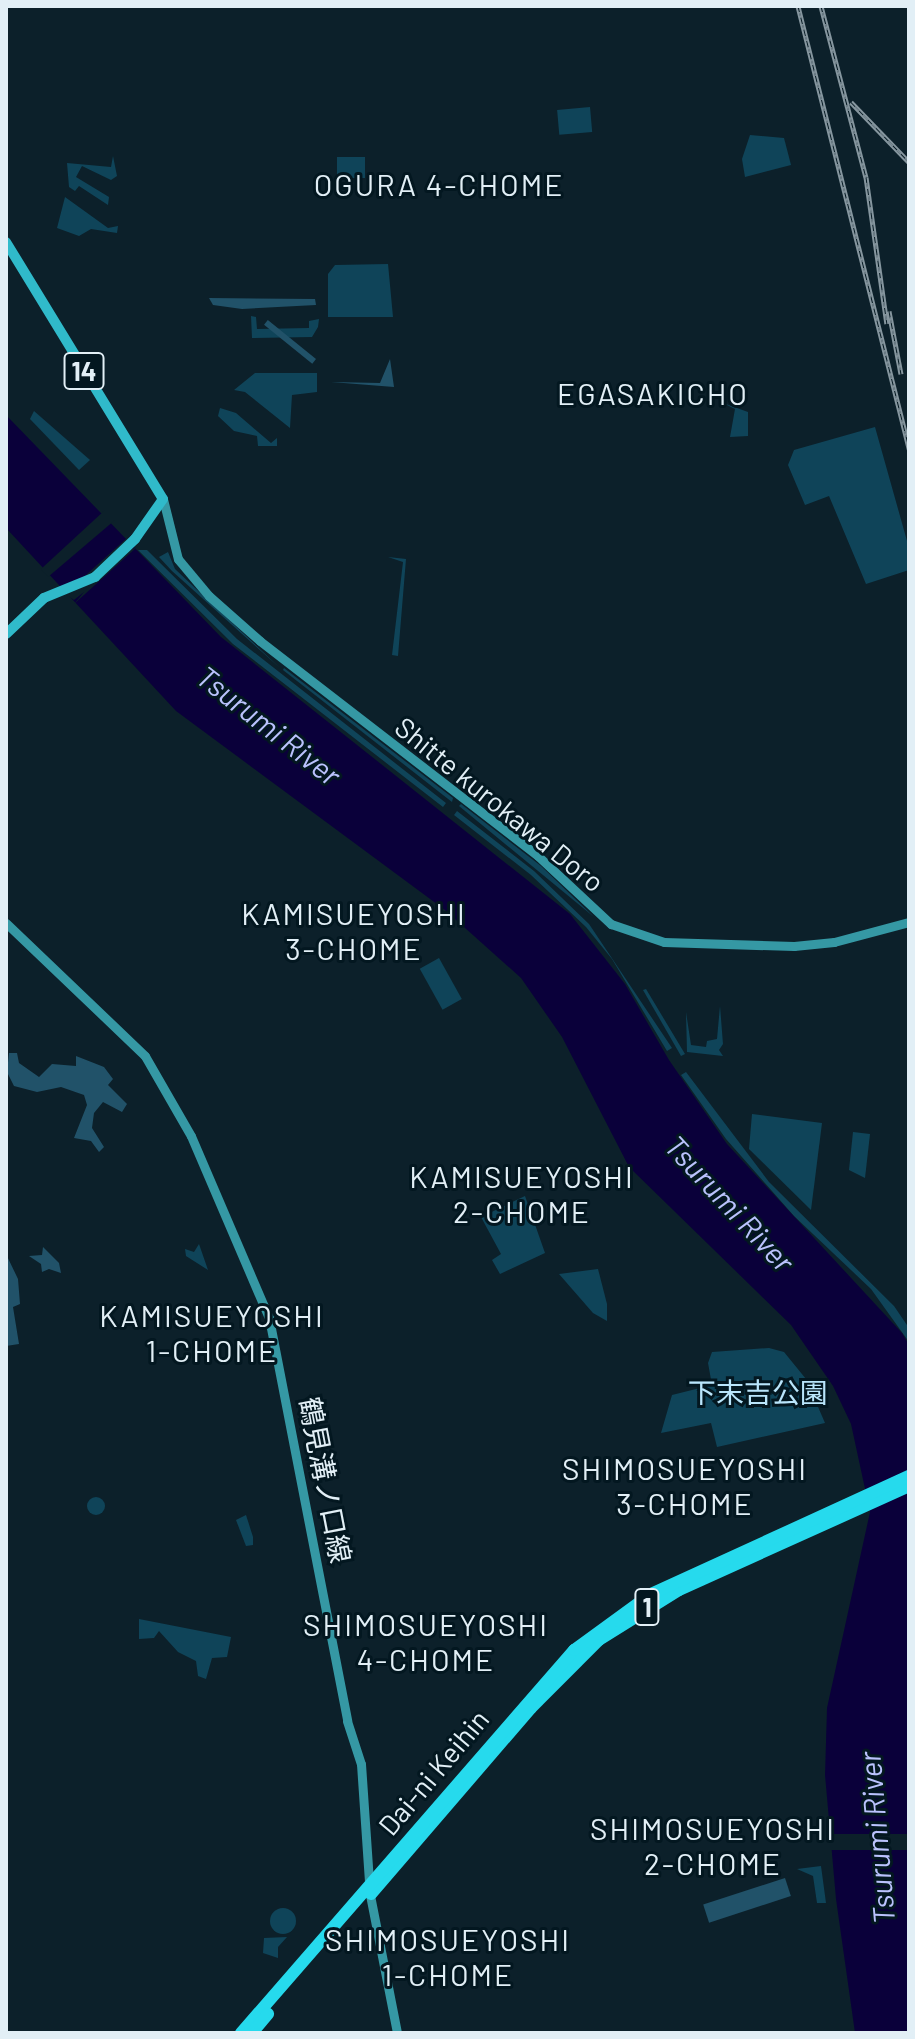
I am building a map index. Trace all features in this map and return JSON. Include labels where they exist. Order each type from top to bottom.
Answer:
[{"type":"highway","name":"Dai-ni Keihin","points":[[241,2033],[531,1708],[599,1640],[679,1590],[864,1501],[909,1476]]},
{"type":"highway","name":"Dai-ni Keihin","points":[[864,1501],[909,1486]]},
{"type":"highway","name":"Dai-ni Keihin","points":[[252,2033],[370,1890]]},
{"type":"main road","name":"14","points":[[6,242],[163,499]]},
{"type":"main road","points":[[6,634],[53,593],[88,582],[137,536],[163,499]]},
{"type":"main road","name":"Shitte kurokawa Doro","points":[[163,499],[178,559],[209,596],[260,641],[538,856],[611,924],[664,942],[794,946],[909,922]]},
{"type":"main road","name":"鶴見溝ノ口線","points":[[6,923],[145,1056],[191,1136],[269,1318],[347,1721],[361,1764],[370,1890],[397,2033]]},
{"type":"green space","points":[[590,107],[592,132],[559,135],[557,110]]},
{"type":"green space","points":[[750,135],[784,138],[791,165],[745,177],[742,159]]},
{"type":"green space","points":[[113,156],[117,176],[111,180],[82,166],[76,177],[109,197],[108,205],[79,186],[75,191],[69,187],[67,163],[111,167]]},
{"type":"green space","points":[[337,157],[365,157],[365,178],[337,178]]},
{"type":"green space","points":[[65,197],[108,228],[118,226],[117,233],[91,229],[79,236],[57,228]]},
{"type":"green space","points":[[388,264],[393,317],[328,317],[328,274],[335,265]]},
{"type":"green space","points":[[251,316],[256,317],[257,329],[309,328],[309,321],[319,319],[312,337],[252,338]]},
{"type":"green space","points":[[255,373],[317,373],[317,392],[292,395],[290,428],[245,392],[234,390]]},
{"type":"green space","points":[[723,403],[748,412],[748,436],[730,437],[735,409]]},
{"type":"green space","points":[[220,408],[236,413],[271,443],[277,438],[277,446],[258,446],[257,436],[234,431],[218,416]]},
{"type":"green space","points":[[34,411],[90,460],[79,470],[30,419]]},
{"type":"green space","points":[[875,427],[909,548],[909,570],[866,584],[829,496],[805,505],[788,465],[794,450]]},
{"type":"green space","points":[[138,550],[147,550],[237,639],[446,803],[443,807],[233,644]]},
{"type":"green space","points":[[168,552],[175,569],[280,668],[172,571],[159,557]]},
{"type":"green space","points":[[388,557],[406,559],[398,656],[392,655],[403,562]]},
{"type":"green space","points":[[283,670],[453,798],[452,802]]},
{"type":"green space","points":[[461,804],[541,866],[594,917],[459,806]]},
{"type":"green space","points":[[457,811],[534,871],[589,924],[672,1048],[667,1051],[612,959],[586,927],[531,875],[454,815]]},
{"type":"green space","points":[[439,958],[462,999],[443,1010],[420,969]]},
{"type":"green space","points":[[646,989],[685,1054],[681,1056],[643,990]]},
{"type":"green space","points":[[720,1006],[723,1044],[719,1050],[723,1056],[687,1052],[686,1012],[691,1045],[706,1047],[707,1041],[717,1039]]},
{"type":"green space","points":[[686,1072],[769,1182],[894,1306],[909,1328],[909,1342],[871,1289],[794,1216],[726,1139],[681,1075]]},
{"type":"green space","points":[[752,1114],[822,1123],[811,1210],[749,1149]]},
{"type":"green space","points":[[853,1132],[870,1134],[865,1178],[849,1170]]},
{"type":"green space","points":[[525,1196],[545,1253],[500,1274],[492,1260],[501,1254],[481,1217]]},
{"type":"green space","points":[[199,1244],[208,1270],[186,1256],[185,1249],[194,1252]]},
{"type":"green space","points":[[598,1269],[607,1304],[607,1321],[593,1313],[559,1274]]},
{"type":"green space","name":"下末吉公園","points":[[769,1348],[784,1352],[806,1379],[825,1423],[717,1447],[711,1423],[661,1433],[672,1395],[712,1385],[708,1363],[712,1352]]},
{"type":"green space","points":[[96,1497],[105,1506],[96,1515],[87,1506]]},
{"type":"green space","points":[[246,1515],[253,1545],[246,1546],[236,1520]]},
{"type":"green space","points":[[139,1619],[231,1637],[227,1657],[212,1658],[206,1679],[198,1676],[196,1661],[178,1652],[159,1631],[154,1638],[139,1639]]},
{"type":"green space","points":[[821,1866],[826,1903],[817,1903],[813,1876],[797,1869]]},
{"type":"green space","points":[[283,1908],[292,1912],[296,1921],[292,1930],[283,1934],[274,1930],[270,1921],[274,1912]]},
{"type":"green space","points":[[287,1937],[278,1947],[278,1958],[263,1953],[264,1938]]},
{"type":"shaded area","points":[[209,298],[315,299],[316,305],[242,309],[213,305]]},
{"type":"shaded area","points":[[268,320],[316,359],[312,364],[264,325]]},
{"type":"shaded area","points":[[390,359],[394,387],[331,382],[380,383]]},
{"type":"shaded area","points":[[9,1053],[17,1053],[19,1063],[39,1077],[52,1064],[76,1066],[76,1056],[104,1067],[113,1079],[108,1085],[127,1104],[122,1112],[103,1102],[94,1113],[92,1128],[104,1147],[99,1152],[91,1141],[74,1138],[87,1105],[84,1095],[61,1087],[37,1092],[14,1086],[7,1072]]},
{"type":"shaded area","points":[[43,1247],[59,1263],[61,1273],[49,1269],[42,1272],[41,1264],[29,1256],[42,1255]]},
{"type":"shaded area","points":[[6,1254],[18,1279],[20,1304],[13,1307],[19,1344],[6,1346]]},
{"type":"shaded area","points":[[785,1878],[791,1896],[709,1923],[703,1905]]},
{"type":"water","name":"Tsurumi River","points":[[6,415],[221,637],[570,914],[625,984],[669,1060],[727,1144],[902,1333],[909,1345],[909,2033],[855,2033],[836,1899],[825,1775],[827,1708],[870,1512],[851,1424],[833,1386],[791,1325],[629,1167],[562,1037],[521,978],[445,910],[176,711],[6,528]]},
{"type":"pier","points":[[105,510],[115,520],[48,577],[41,569]]},
{"type":"pier","points":[[128,537],[135,545],[130,550],[137,547],[74,604],[84,592],[74,600],[65,594]]},
{"type":"pier","points":[[828,1834],[909,1834],[909,1850],[828,1850]]},
{"type":"railway","points":[[798,6],[909,449]]},
{"type":"railway","points":[[821,6],[866,177],[887,324]]},
{"type":"railway","points":[[851,102],[909,162]]},
{"type":"railway","points":[[889,311],[901,374]]},
{"type":"district","name":"OGURA 4-CHOME","points":[[439,184]]},
{"type":"district","name":"EGASAKICHO","points":[[653,393]]},
{"type":"district","name":"KAMISUEYOSHI 3-CHOME","points":[[354,930]]},
{"type":"district","name":"KAMISUEYOSHI 2-CHOME","points":[[522,1193]]},
{"type":"district","name":"KAMISUEYOSHI 1-CHOME","points":[[212,1332]]},
{"type":"district","name":"SHIMOSUEYOSHI 3-CHOME","points":[[685,1485]]},
{"type":"district","name":"SHIMOSUEYOSHI 4-CHOME","points":[[426,1641]]},
{"type":"district","name":"SHIMOSUEYOSHI 2-CHOME","points":[[713,1845]]},
{"type":"district","name":"SHIMOSUEYOSHI 1-CHOME","points":[[448,1956]]}]
